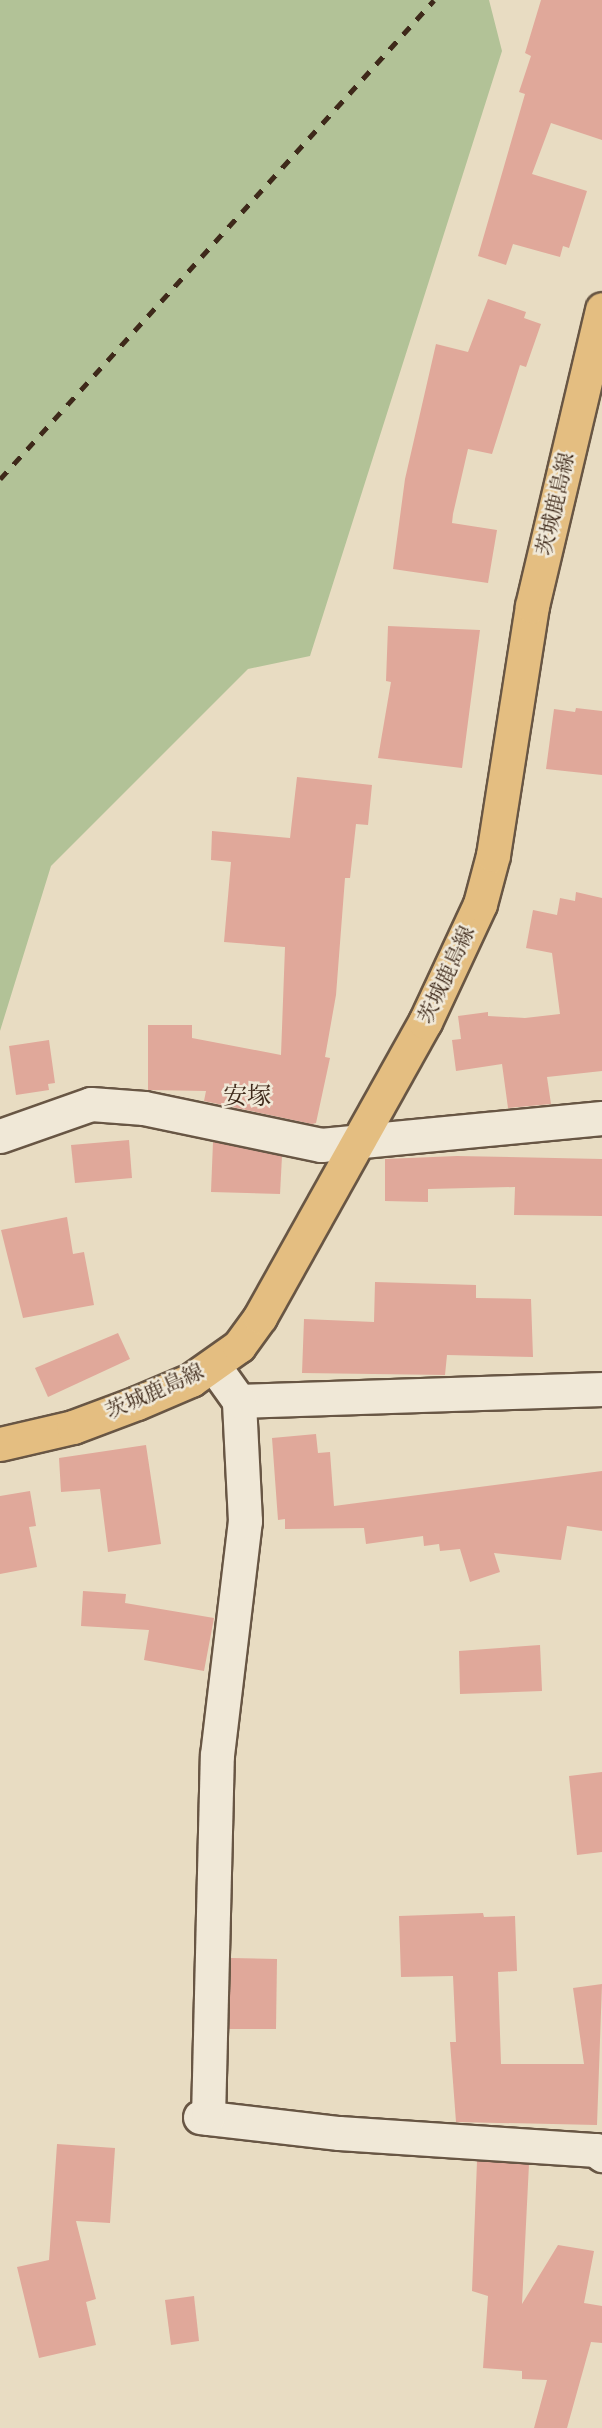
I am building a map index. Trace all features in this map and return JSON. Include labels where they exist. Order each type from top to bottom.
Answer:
[{"type":"main road","name":"茨城鹿島線","points":[[0,1444],[73,1427],[190,1380],[239,1346],[260,1317],[425,1022],[480,904],[504,797],[532,606],[602,309]]},
{"type":"street","points":[[0,1136],[91,1104],[144,1108],[321,1145],[602,1118]]},
{"type":"street","points":[[213,1366],[239,1401],[245,1521],[217,1755],[204,2118],[339,2133],[596,2150],[602,2155]]},
{"type":"street","points":[[239,1401],[602,1389]]},
{"type":"green space","points":[[0,0],[489,0],[502,51],[310,656],[248,669],[51,866],[0,1031]]},
{"type":"building","points":[[541,0],[602,0],[602,140],[551,123],[532,174],[587,191],[569,248],[563,246],[560,257],[513,244],[506,265],[478,256],[525,94],[519,92],[531,56],[525,53]]},
{"type":"building","points":[[488,299],[526,312],[524,318],[541,324],[526,367],[520,365],[492,454],[468,449],[453,514],[452,523],[497,530],[488,583],[393,569],[405,479],[436,344],[468,352]]},
{"type":"building","points":[[388,626],[480,630],[462,768],[378,758],[391,682],[386,681]]},
{"type":"building","points":[[576,708],[602,711],[602,775],[546,769],[554,709],[575,712]]},
{"type":"building","points":[[297,777],[372,785],[368,825],[356,824],[350,878],[345,878],[336,995],[325,1057],[330,1058],[316,1123],[312,1124],[204,1101],[206,1091],[148,1090],[148,1025],[192,1025],[192,1038],[281,1055],[285,947],[224,942],[231,862],[211,860],[212,831],[290,838]]},
{"type":"building","points":[[576,892],[602,898],[602,1071],[547,1077],[551,1104],[508,1108],[502,1064],[456,1071],[452,1040],[461,1039],[458,1016],[488,1012],[488,1016],[525,1018],[560,1014],[552,953],[526,948],[533,910],[557,915],[560,898],[575,901]]},
{"type":"building","points":[[49,1040],[55,1083],[48,1084],[49,1090],[16,1095],[9,1046]]},
{"type":"building","points":[[129,1140],[132,1178],[75,1183],[71,1145]]},
{"type":"building","points":[[213,1142],[282,1156],[280,1194],[211,1192]]},
{"type":"building","points":[[457,1156],[602,1159],[602,1216],[514,1215],[515,1187],[428,1189],[428,1202],[385,1201],[385,1159]]},
{"type":"building","points":[[67,1217],[73,1254],[84,1252],[94,1305],[23,1318],[1,1230]]},
{"type":"building","points":[[375,1282],[476,1285],[476,1298],[531,1299],[533,1357],[447,1355],[445,1375],[302,1373],[304,1319],[374,1322]]},
{"type":"building","points":[[118,1333],[130,1359],[48,1397],[35,1368]]},
{"type":"building","points":[[316,1434],[318,1453],[330,1452],[334,1506],[602,1471],[602,1531],[567,1526],[561,1560],[494,1553],[500,1572],[470,1582],[460,1549],[440,1551],[439,1544],[424,1546],[423,1536],[366,1544],[364,1528],[285,1529],[285,1519],[278,1520],[272,1438]]},
{"type":"building","points":[[146,1445],[161,1544],[108,1552],[100,1489],[61,1492],[59,1458]]},
{"type":"building","points":[[30,1491],[36,1526],[29,1527],[37,1567],[0,1574],[0,1496]]},
{"type":"building","points":[[83,1591],[126,1594],[125,1603],[214,1618],[204,1671],[144,1660],[149,1630],[81,1626]]},
{"type":"building","points":[[540,1645],[542,1691],[460,1694],[459,1651]]},
{"type":"building","points":[[602,1772],[602,1852],[577,1855],[569,1776]]},
{"type":"building","points":[[483,1913],[484,1917],[515,1916],[517,1971],[498,1972],[501,2064],[584,2064],[573,1988],[602,1984],[597,2125],[456,2122],[450,2042],[456,2042],[453,1976],[401,1977],[399,1916]]},
{"type":"building","points":[[231,1958],[277,1959],[276,2029],[229,2029]]},
{"type":"building","points":[[57,2144],[115,2148],[110,2223],[76,2221],[96,2299],[86,2302],[96,2345],[39,2358],[17,2267],[49,2260]]},
{"type":"building","points":[[477,2161],[529,2164],[522,2304],[558,2245],[594,2251],[584,2303],[602,2306],[602,2343],[591,2342],[567,2428],[534,2428],[547,2380],[522,2379],[522,2371],[483,2368],[488,2296],[472,2291]]},
{"type":"building","points":[[194,2296],[199,2341],[171,2345],[165,2300]]},
{"type":"railway","points":[[0,479],[434,0]]},
{"type":"district","name":"安塚","points":[[247,1097]]}]
